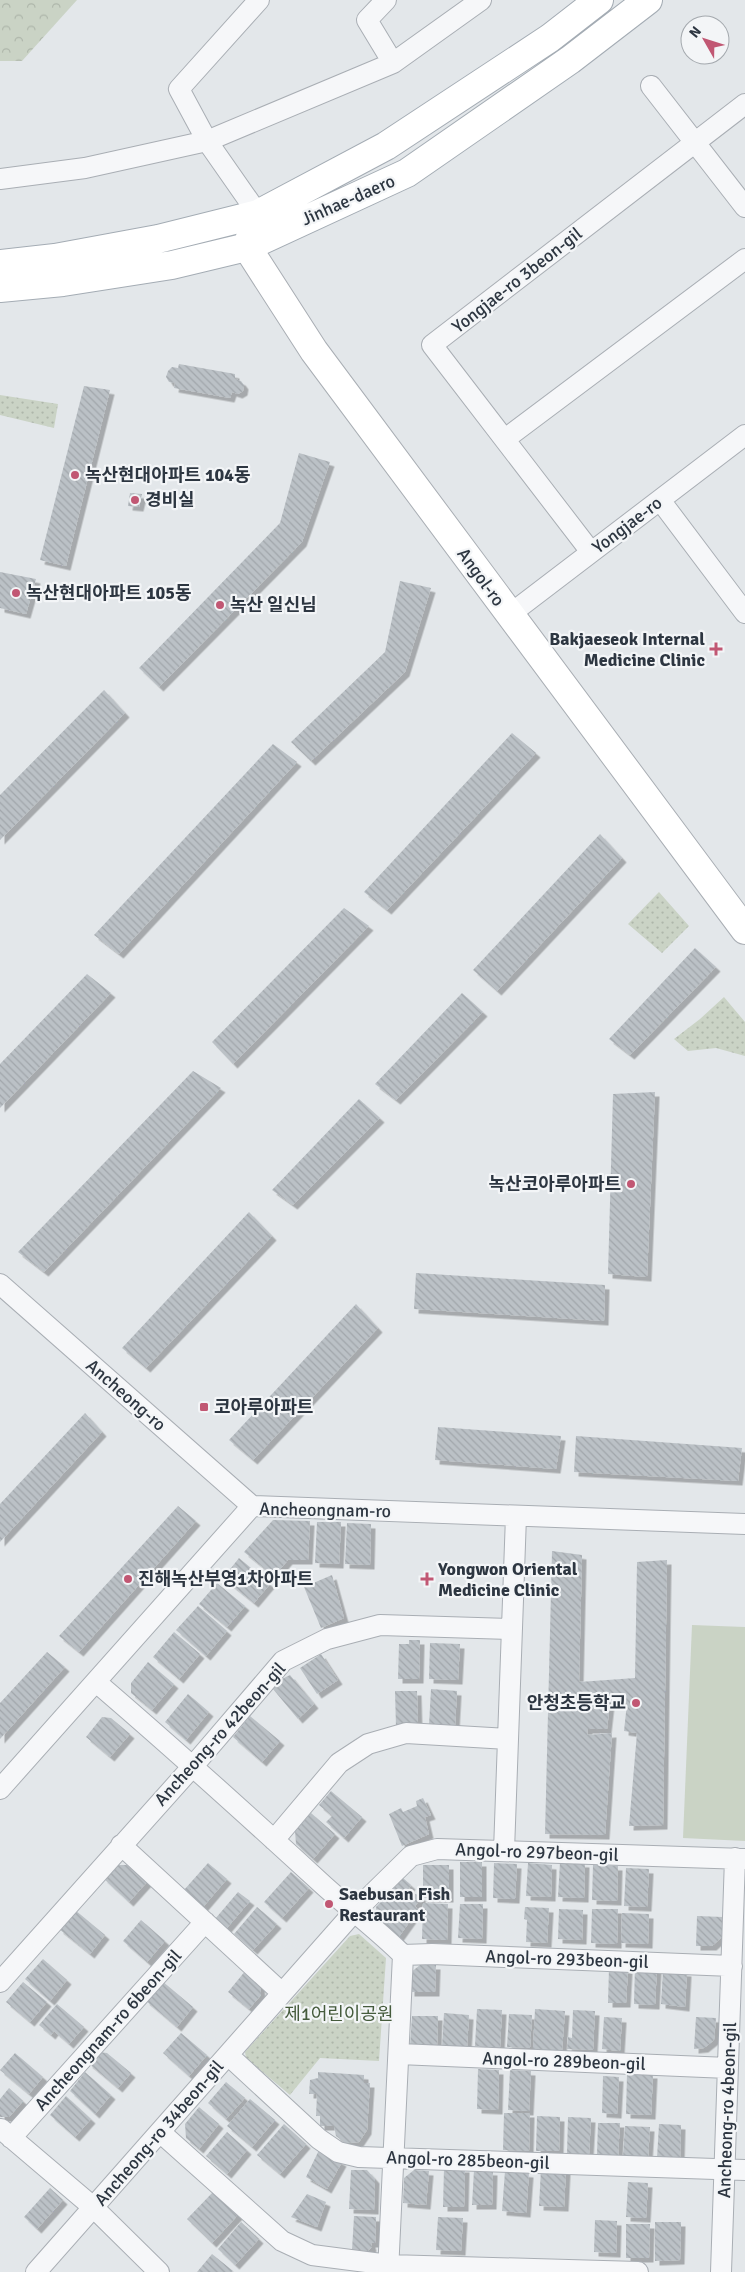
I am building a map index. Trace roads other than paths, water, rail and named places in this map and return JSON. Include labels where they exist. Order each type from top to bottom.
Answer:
[{"type":"main road","name":"Jinhae-daero","points":[[0,264],[55,258],[158,239],[258,214],[386,146],[550,38],[599,0]]},
{"type":"main road","name":"Jinhae-daero","points":[[0,288],[63,282],[172,266],[247,247],[407,173],[570,60],[648,0]]},
{"type":"main road","points":[[247,247],[258,214]]},
{"type":"main road","name":"Angol-ro","points":[[247,247],[314,351],[745,930]]},
{"type":"street","points":[[258,214],[207,141],[179,89],[259,0]]},
{"type":"street","points":[[386,0],[367,20],[393,62]]},
{"type":"street","points":[[0,179],[85,168],[207,141],[393,62],[481,0]]},
{"type":"street","points":[[651,86],[745,207]]},
{"type":"street","points":[[695,141],[745,104]]},
{"type":"street","name":"Yongjae-ro 3beon-gil","points":[[592,552],[432,345],[695,141]]},
{"type":"street","points":[[505,439],[745,259]]},
{"type":"street","name":"Yongjae-ro","points":[[509,615],[745,435]]},
{"type":"street","points":[[660,500],[745,613]]},
{"type":"street","name":"Ancheong-ro","points":[[0,1284],[252,1506]]},
{"type":"street","name":"Ancheongnam-ro","points":[[0,1789],[252,1506],[745,1524]]},
{"type":"street","points":[[504,1851],[516,1516]]},
{"type":"street","name":"Ancheong-ro 42beon-gil","points":[[0,1982],[121,1845],[194,1766],[283,1661],[327,1639],[380,1626],[512,1629]]},
{"type":"street","points":[[96,1682],[194,1766],[353,1913],[388,1940],[403,1955],[389,2268]]},
{"type":"street","points":[[274,1840],[339,1763],[368,1744],[406,1733],[508,1739]]},
{"type":"street","points":[[121,1845],[282,1993]]},
{"type":"street","name":"Angol-ro 297beon-gil","points":[[353,1913],[411,1856],[437,1849],[740,1858]]},
{"type":"street","name":"Ancheong-ro 4beon-gil","points":[[721,2272],[732,1966],[740,1858]]},
{"type":"street","name":"Ancheong-ro 34beon-gil","points":[[36,2272],[353,1913]]},
{"type":"street","name":"Ancheongnam-ro 6beon-gil","points":[[158,2272],[93,2207],[5,2133],[205,1922]]},
{"type":"street","name":"Angol-ro 293beon-gil","points":[[403,1955],[432,1954],[732,1966]]},
{"type":"street","name":"Angol-ro 289beon-gil","points":[[399,2054],[728,2068]]},
{"type":"street","name":"Angol-ro 285beon-gil","points":[[228,2055],[319,2138],[338,2152],[359,2157],[745,2170]]},
{"type":"street","points":[[160,2132],[282,2241],[312,2255],[389,2268],[638,2272]]},
{"type":"place","name":"녹산현대아파트 104동","points":[[75,475]]},
{"type":"place","name":"경비실","points":[[135,500]]},
{"type":"place","name":"녹산현대아파트 105동","points":[[16,593]]},
{"type":"place","name":"녹산 일신님","points":[[220,605]]},
{"type":"place","name":"Bakjaeseok Internal Medicine Clinic","points":[[716,649]]},
{"type":"place","name":"녹산코아루아파트","points":[[631,1184]]},
{"type":"place","name":"코아루아파트","points":[[204,1407]]},
{"type":"place","name":"진해녹산부영1차아파트","points":[[128,1579]]},
{"type":"place","name":"Yongwon Oriental Medicine Clinic","points":[[427,1579]]},
{"type":"place","name":"안청초등학교","points":[[636,1703]]},
{"type":"place","name":"Saebusan Fish Restaurant","points":[[329,1904]]},
{"type":"park label","name":"제1어린이공원","points":[[339,2014]]}]
